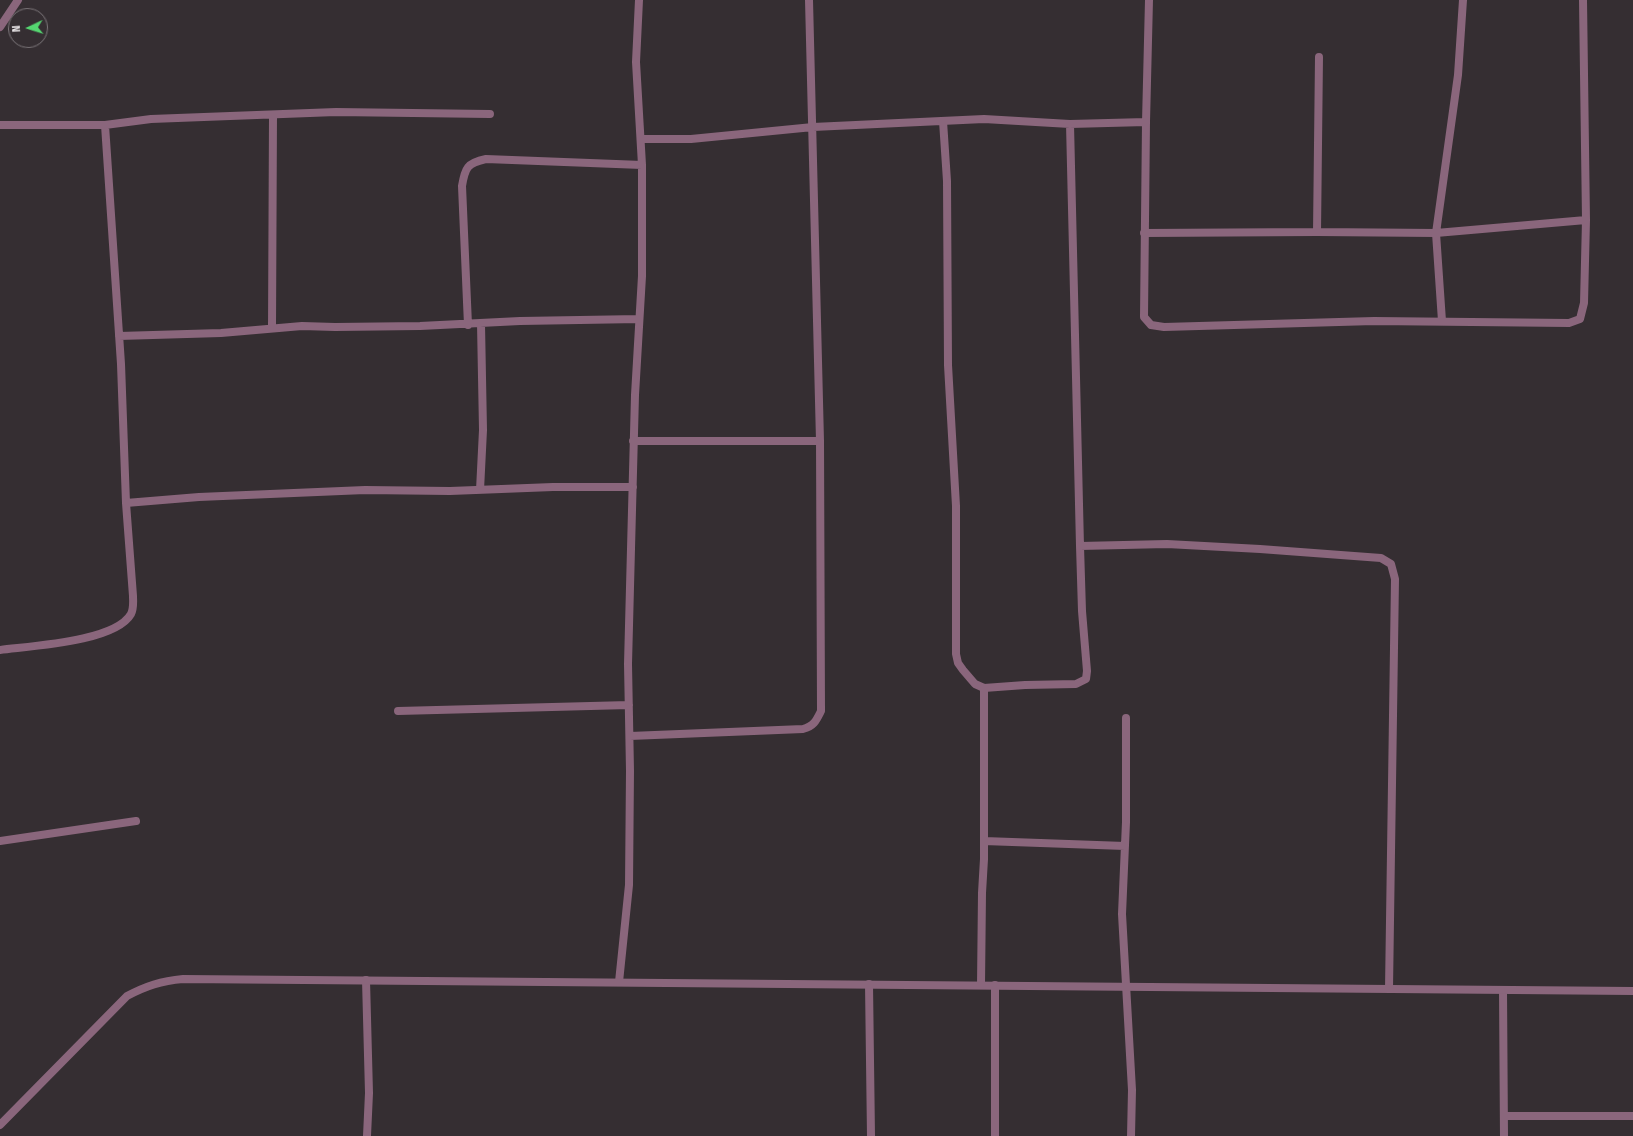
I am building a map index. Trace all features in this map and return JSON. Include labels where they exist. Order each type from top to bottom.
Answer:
[{"type":"street","points":[[0,27],[18,0]]},
{"type":"street","points":[[619,982],[629,886],[630,736],[628,664],[633,441],[642,276],[642,165],[636,62],[639,0]]},
{"type":"street","points":[[630,736],[803,729],[810,727],[816,722],[821,711],[820,441],[809,0]]},
{"type":"street","points":[[1149,0],[1144,233],[1144,317],[1151,325],[1164,327],[1374,321],[1569,323],[1580,319],[1584,303],[1586,220],[1584,0]]},
{"type":"street","points":[[1442,321],[1436,233],[1458,75],[1463,0]]},
{"type":"street","points":[[1317,232],[1319,57]]},
{"type":"street","points":[[0,125],[105,125],[151,119],[336,112],[490,114]]},
{"type":"street","points":[[272,328],[273,115]]},
{"type":"street","points":[[641,139],[691,139],[813,127],[984,119],[1070,124],[1146,122]]},
{"type":"street","points":[[943,121],[947,181],[948,365],[956,506],[956,654],[958,663],[963,670],[975,684],[984,688],[1025,685],[1076,684],[1086,678],[1087,671],[1082,611],[1080,546],[1070,124]]},
{"type":"street","points":[[0,650],[72,641],[102,633],[126,620],[130,615],[133,605],[126,503],[119,336],[105,125]]},
{"type":"street","points":[[468,325],[462,186],[464,173],[468,166],[476,161],[486,159],[642,165]]},
{"type":"street","points":[[1144,233],[1436,233],[1586,220]]},
{"type":"street","points":[[119,336],[221,333],[302,326],[468,325],[520,321],[639,319]]},
{"type":"street","points":[[480,490],[483,430],[481,324]]},
{"type":"street","points":[[633,441],[820,441]]},
{"type":"street","points":[[126,503],[199,497],[365,490],[450,491],[553,487],[632,487]]},
{"type":"street","points":[[1080,546],[1166,544],[1260,549],[1381,558],[1387,560],[1391,564],[1394,579],[1389,989]]},
{"type":"street","points":[[981,985],[984,841],[984,688]]},
{"type":"street","points":[[398,711],[629,705]]},
{"type":"street","points":[[1126,718],[1125,846],[1122,914],[1132,1090],[1131,1136]]},
{"type":"street","points":[[0,841],[136,821]]},
{"type":"street","points":[[984,841],[1125,846]]},
{"type":"street","points":[[0,1125],[127,996],[144,987],[162,981],[183,979],[1633,991]]},
{"type":"street","points":[[366,980],[368,1092],[367,1136]]},
{"type":"street","points":[[870,984],[871,1136]]},
{"type":"street","points":[[995,985],[995,1136]]},
{"type":"street","points":[[1503,990],[1504,1136]]},
{"type":"street","points":[[1504,1116],[1632,1116]]}]
